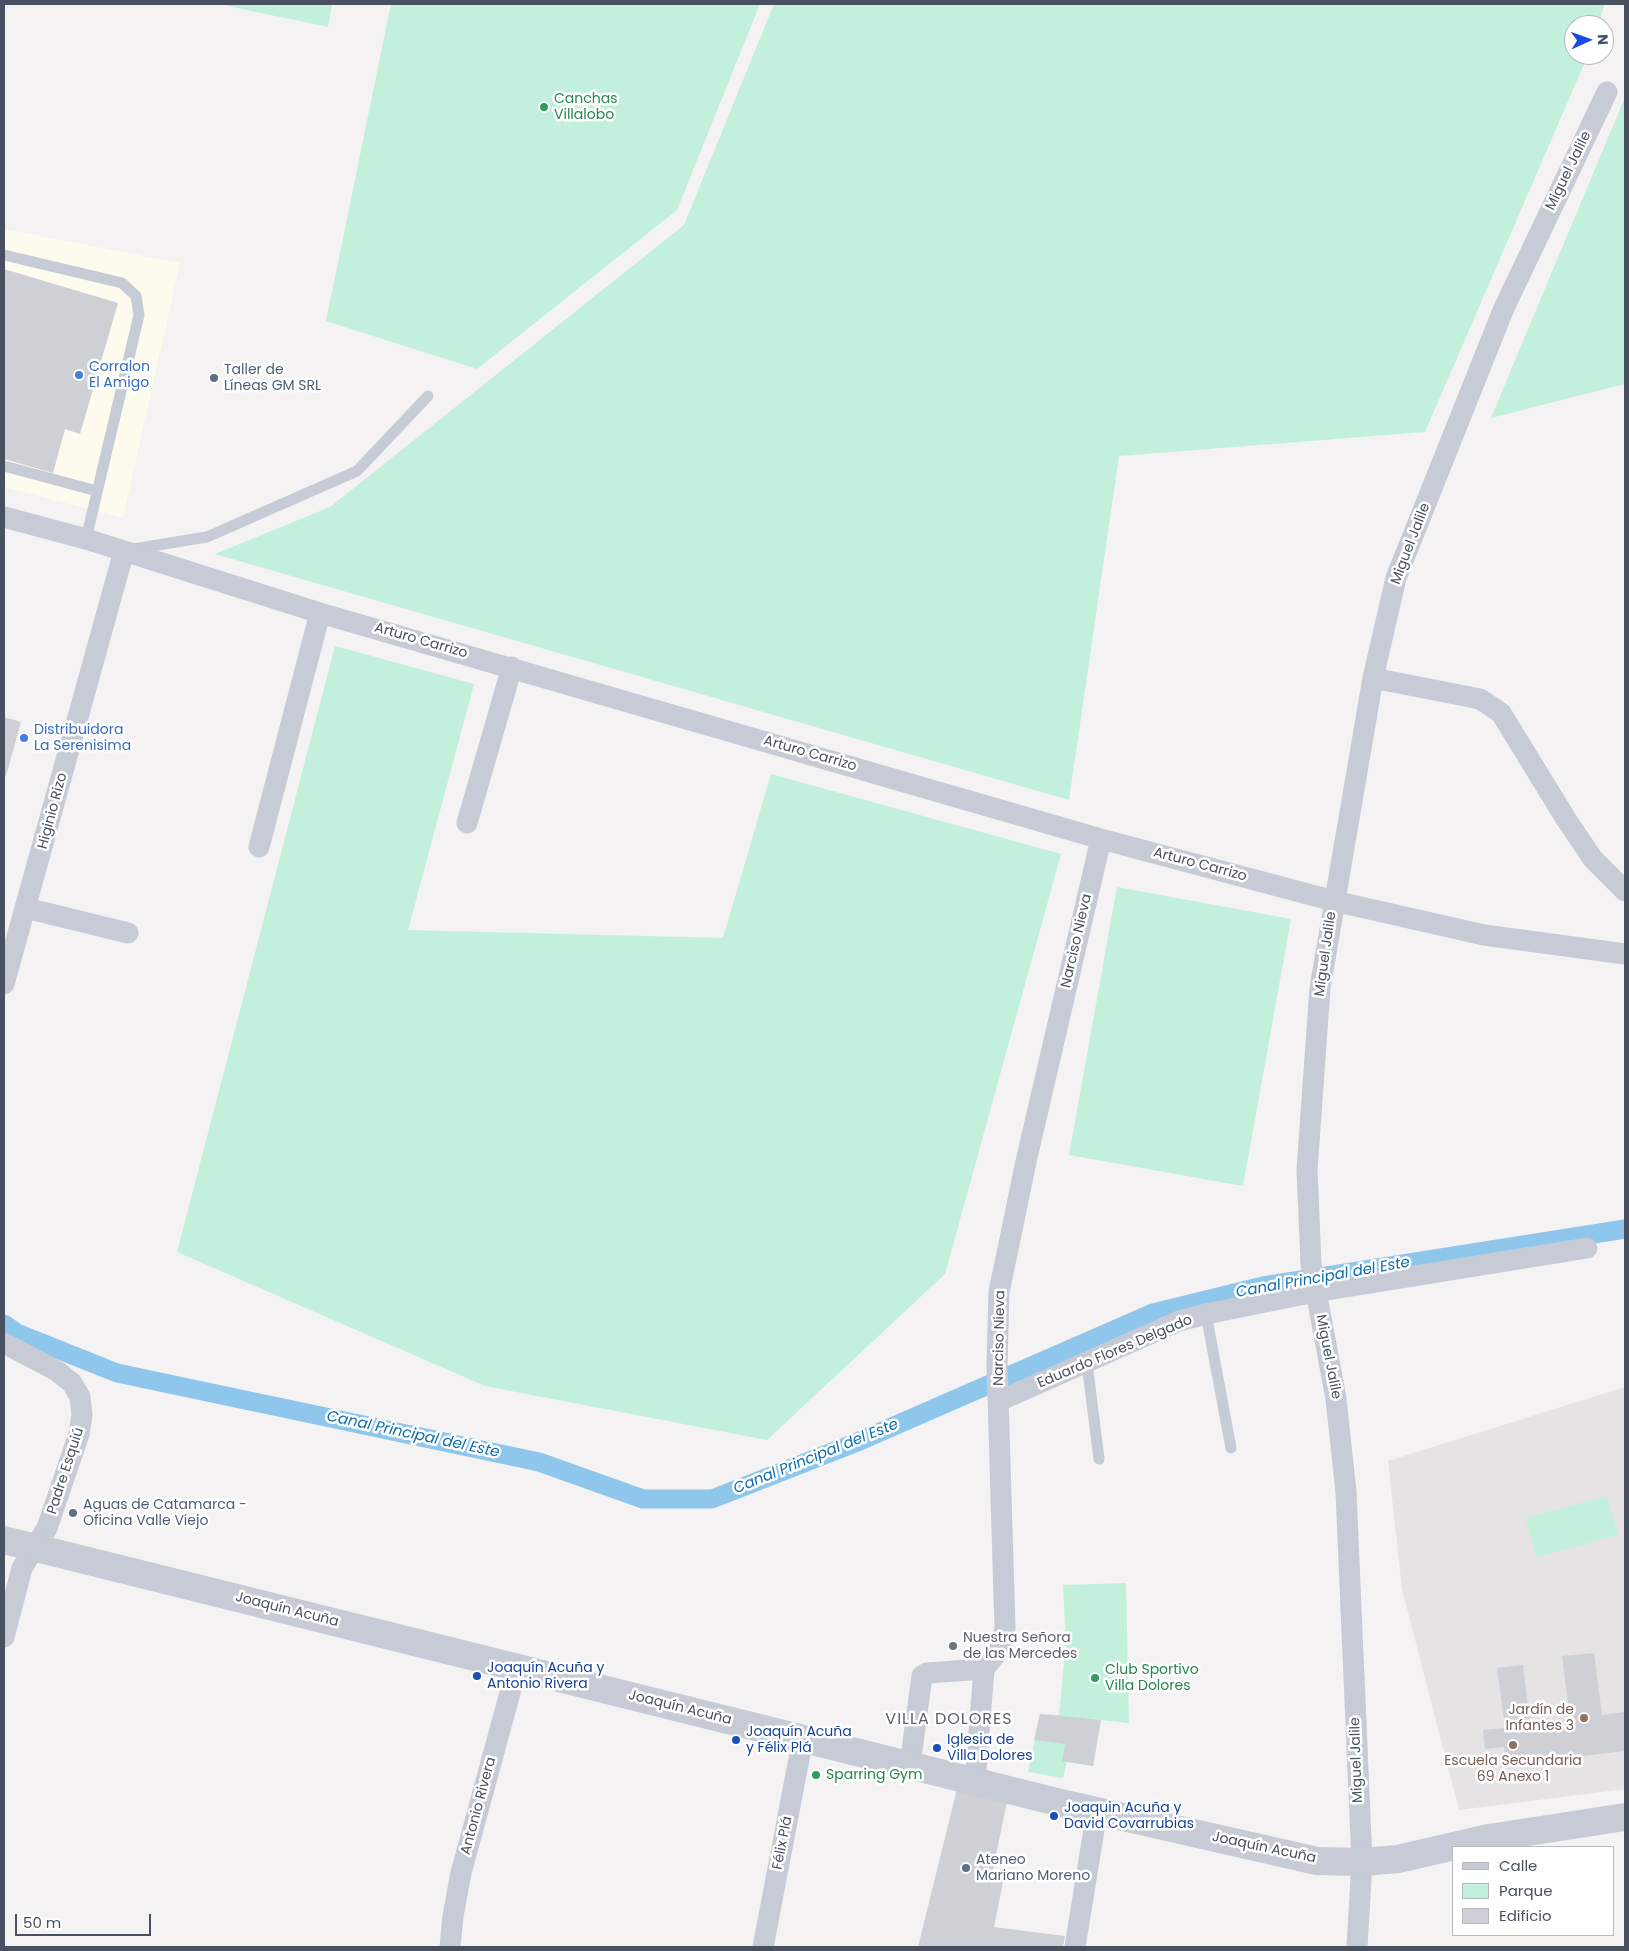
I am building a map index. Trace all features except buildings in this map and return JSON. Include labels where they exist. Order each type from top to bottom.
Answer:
[{"type":"street","name":"Miguel Jalile","points":[[1357,1947],[1362,1862],[1346,1492],[1336,1398],[1311,1264],[1307,1170],[1320,988],[1373,678],[1396,578],[1504,308],[1606,92]]},
{"type":"street","name":"Arturo Carrizo","points":[[4,516],[86,539],[320,613],[1101,839],[1334,901],[1484,935],[1625,954]]},
{"type":"street","name":"Higinio Rizo","points":[[4,984],[124,551]]},
{"type":"street","points":[[259,848],[320,613]]},
{"type":"street","points":[[467,823],[512,667]]},
{"type":"street","points":[[1373,678],[1480,699],[1501,713],[1566,819],[1593,859],[1625,891]]},
{"type":"street","name":"Narciso Nieva","points":[[984,1669],[1000,1648],[1005,1628],[997,1364],[999,1292],[1027,1157],[1101,839]]},
{"type":"street","points":[[26,908],[128,933]]},
{"type":"street","name":"Eduardo Flores Delgado","points":[[999,1402],[1179,1321],[1315,1292],[1588,1248]]},
{"type":"street","name":"Padre Esquiú","points":[[4,1343],[57,1371],[72,1383],[80,1397],[82,1415],[79,1434],[47,1528],[22,1568],[4,1637]]},
{"type":"street","name":"Joaquín Acuña","points":[[4,1540],[975,1782],[1317,1861],[1362,1862],[1398,1859],[1452,1847]]},
{"type":"street","name":"Antonio Rivera","points":[[450,1947],[453,1916],[461,1873],[517,1667]]},
{"type":"street","points":[[910,1765],[922,1676],[927,1673],[984,1669],[975,1782]]},
{"type":"street","name":"Félix Plá","points":[[763,1947],[803,1738]]},
{"type":"street","points":[[1076,1947],[1096,1811]]},
{"type":"street","name":"Joaquín Acuña","points":[[1454,1846],[1489,1838],[1625,1816]]},
{"type":"lane","points":[[4,255],[122,283],[136,296],[139,315],[86,539]]},
{"type":"lane","points":[[124,551],[207,536],[357,471],[428,396]]},
{"type":"lane","points":[[4,466],[97,491]]},
{"type":"lane","points":[[1206,1314],[1231,1448]]},
{"type":"lane","points":[[1087,1363],[1099,1459]]},
{"type":"shaded area","name":"Corralon El Amigo","points":[[4,229],[180,263],[123,518],[4,487]]},
{"type":"shaded area","points":[[1625,1387],[1625,1789],[1459,1810],[1402,1589],[1388,1461]]},
{"type":"green space","points":[[218,4],[332,4],[328,27]]},
{"type":"green space","name":"Canchas Villalobo","points":[[391,4],[760,4],[677,210],[477,369],[326,321]]},
{"type":"green space","points":[[774,4],[1605,4],[1601,15],[1564,15],[1564,65],[1584,65],[1425,432],[1119,456],[1069,800],[215,554],[330,507],[684,225]]},
{"type":"green space","points":[[1625,97],[1625,384],[1491,418]]},
{"type":"green space","points":[[335,646],[474,684],[408,930],[723,938],[771,774],[1061,854],[945,1274],[767,1440],[485,1386],[177,1252]]},
{"type":"green space","points":[[1117,887],[1291,919],[1243,1186],[1069,1155]]},
{"type":"green space","points":[[1607,1496],[1618,1535],[1536,1557],[1526,1518]]},
{"type":"green space","name":"Club Sportivo Villa Dolores","points":[[1126,1583],[1129,1723],[1101,1720],[1093,1766],[1067,1762],[1063,1778],[1028,1772],[1040,1714],[1059,1715],[1066,1642],[1063,1585]]},
{"type":"waterway","name":"Canal Principal del Este","points":[[4,1324],[17,1333],[117,1373],[539,1462],[643,1499],[712,1499],[855,1443],[1153,1313],[1263,1286],[1625,1229]]},
{"type":"place","name":"Canchas Villalobo","points":[[544,107]]},
{"type":"place","name":"Corralon El Amigo","points":[[79,375]]},
{"type":"place","name":"Taller de Líneas GM SRL","points":[[214,378]]},
{"type":"place","name":"Distribuidora La Serenisima","points":[[24,738]]},
{"type":"place","name":"Aguas de Catamarca - Oficina Valle Viejo","points":[[73,1513]]},
{"type":"place","name":"Nuestra Señora de las Mercedes","points":[[953,1646]]},
{"type":"place","name":"Joaquín Acuña y Antonio Rivera","points":[[477,1676]]},
{"type":"place","name":"Club Sportivo Villa Dolores","points":[[1095,1678]]},
{"type":"place","name":"Jardín de Infantes 3","points":[[1584,1718]]},
{"type":"place","name":"Joaquín Acuña y Félix Plá","points":[[736,1740]]},
{"type":"place","name":"Escuela Secundaria 69 Anexo 1","points":[[1513,1745]]},
{"type":"place","name":"Iglesia de Villa Dolores","points":[[937,1748]]},
{"type":"place","name":"Sparring Gym","points":[[816,1775]]},
{"type":"place","name":"Joaquin Acuña y David Covarrubias","points":[[1054,1816]]},
{"type":"place","name":"Ateneo Mariano Moreno","points":[[966,1868]]},
{"type":"district","name":"VILLA DOLORES","points":[[949,1720]]}]
